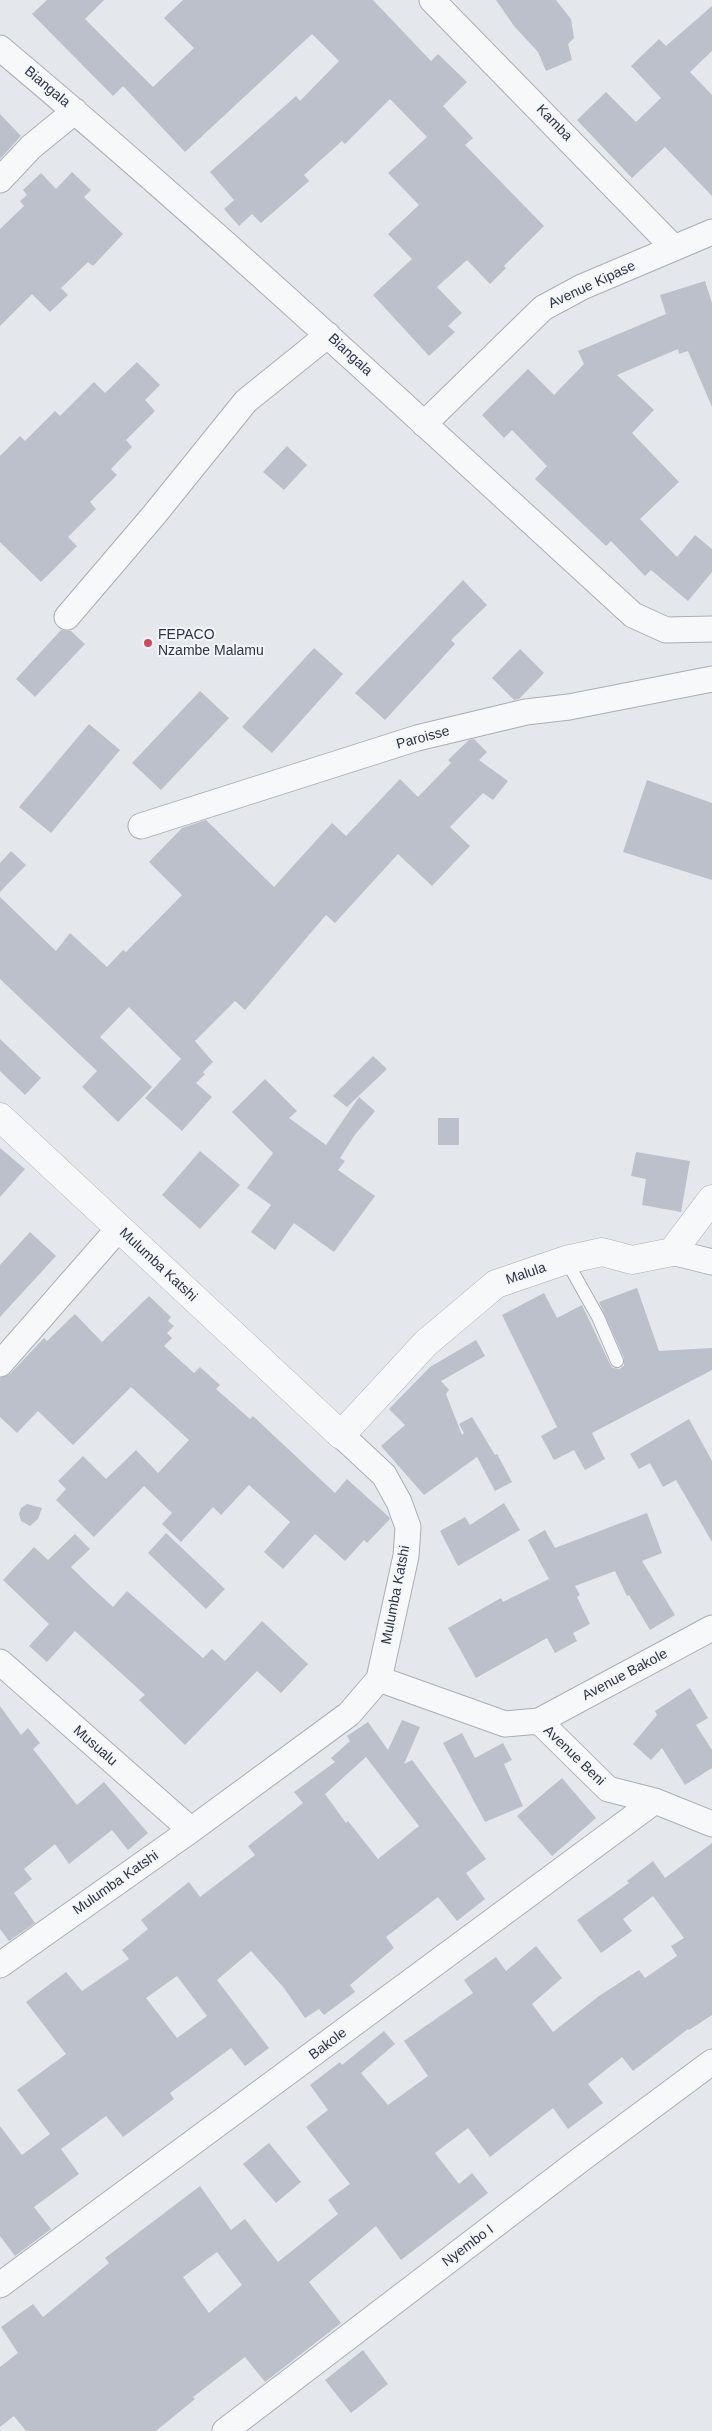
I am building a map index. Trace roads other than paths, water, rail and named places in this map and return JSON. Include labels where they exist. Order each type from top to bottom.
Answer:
[{"type":"street","name":"Kamba","points":[[432,0],[674,248]]},
{"type":"street","name":"Biangala","points":[[0,48],[75,111],[328,335],[633,615],[666,630],[712,629]]},
{"type":"street","points":[[0,180],[31,147],[75,111]]},
{"type":"street","name":"Avenue Kipase","points":[[424,424],[543,308],[582,287],[712,232]]},
{"type":"street","points":[[67,616],[154,516],[246,401],[328,335]]},
{"type":"street","name":"Paroisse","points":[[141,826],[417,738],[526,712],[569,707],[712,679]]},
{"type":"street","name":"Mulumba Katshi","points":[[0,1117],[384,1475],[400,1502],[408,1526],[406,1556],[379,1679],[349,1714],[191,1830],[0,1965]]},
{"type":"street","points":[[712,1199],[672,1252],[712,1262]]},
{"type":"street","points":[[0,1364],[119,1228]]},
{"type":"street","name":"Malula","points":[[341,1435],[426,1343],[496,1284],[566,1260],[602,1252],[632,1260],[672,1252]]},
{"type":"street","name":"Avenue Bakole","points":[[539,1721],[712,1628]]},
{"type":"street","name":"Musualu","points":[[0,1662],[191,1830]]},
{"type":"street","name":"Avenue Beni","points":[[379,1679],[505,1724],[539,1721],[608,1789],[655,1800],[712,1824]]},
{"type":"street","name":"Bakole","points":[[0,2285],[655,1800]]},
{"type":"street","name":"Nyembo I","points":[[225,2431],[580,2160],[712,2062]]},
{"type":"lane","points":[[566,1260],[598,1317],[617,1361]]},
{"type":"place","name":"FEPACO Nzambe Malamu","points":[[148,643]]}]
